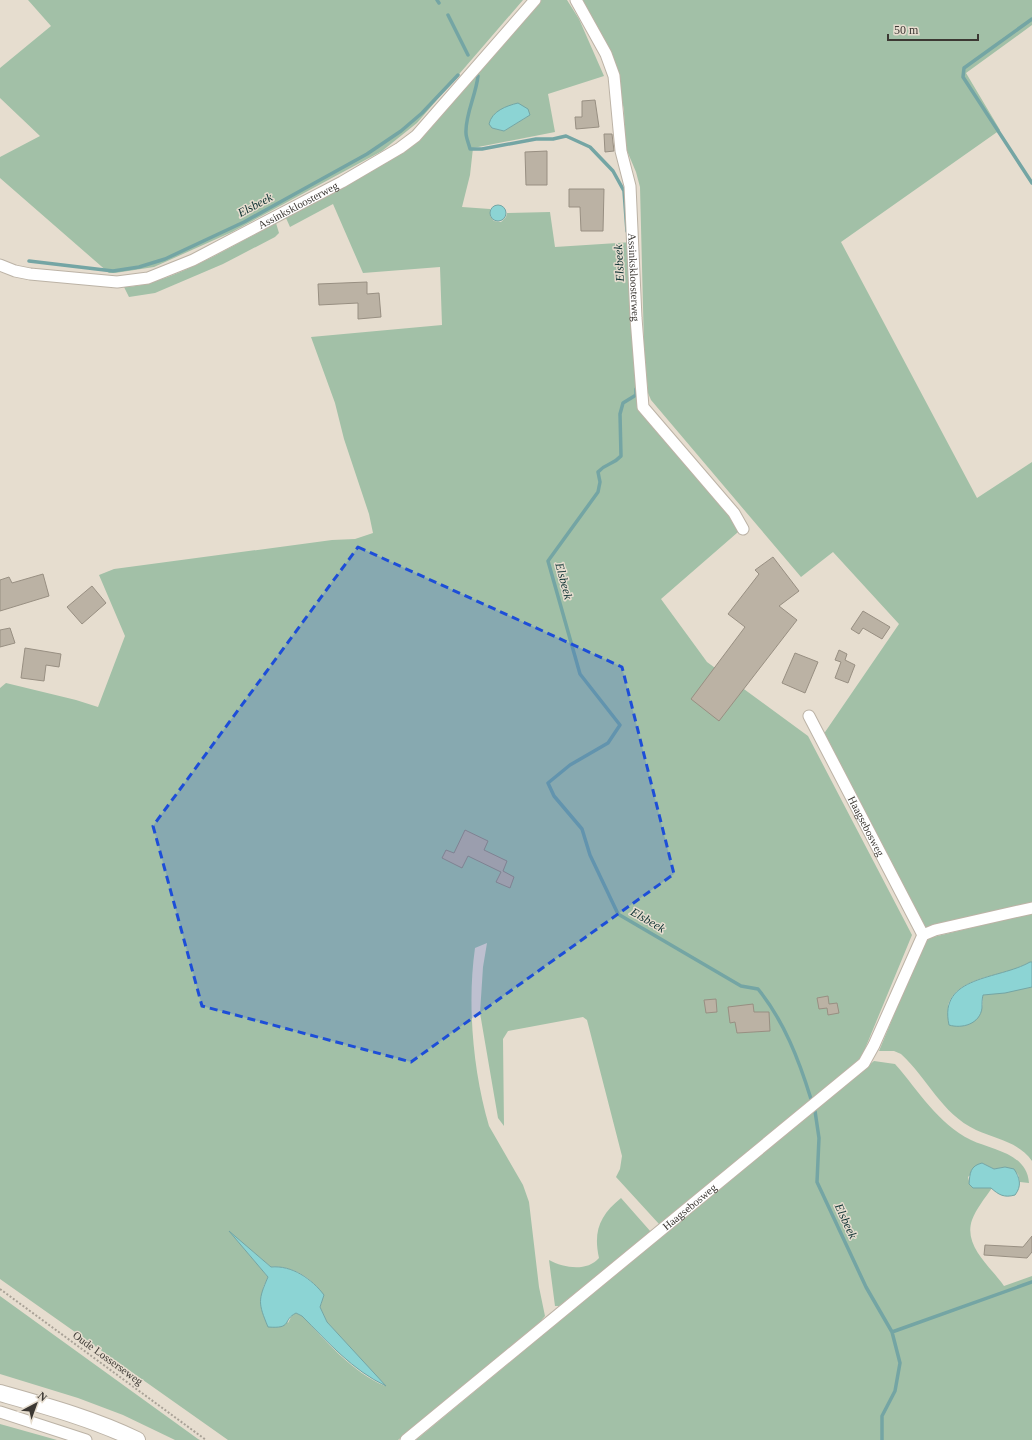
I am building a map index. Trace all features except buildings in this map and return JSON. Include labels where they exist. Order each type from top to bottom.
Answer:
[{"type":"main road","points":[[0,1393],[53,1408],[118,1431],[137,1440]]},
{"type":"street","name":"Assinkskloosterweg","points":[[0,265],[15,271],[30,274],[117,282],[148,278],[193,260],[342,182],[400,148],[416,136],[535,0]]},
{"type":"street","name":"Assinkskloosterweg","points":[[576,0],[606,54],[614,76],[621,151],[630,186],[636,318],[643,408],[734,513],[743,529]]},
{"type":"street","name":"Haagsebosweg","points":[[406,1440],[864,1063],[874,1045],[923,935],[809,716]]},
{"type":"street","points":[[923,935],[935,930],[1032,908]]},
{"type":"street","points":[[0,1412],[86,1440]]},
{"type":"path","name":"Oude Losserseweg","points":[[0,1290],[206,1440]]},
{"type":"highlighted area","points":[[358,547],[622,667],[674,874],[411,1062],[202,1006],[153,826]]},
{"type":"green space","points":[[28,0],[523,0],[417,123],[382,151],[232,232],[154,267],[109,273],[0,178],[0,157],[40,136],[0,98],[0,68],[51,26]]},
{"type":"green space","points":[[540,0],[567,0],[579,19],[604,76],[548,94],[555,132],[473,148],[470,175],[462,207],[490,209],[490,216],[494,221],[501,222],[506,217],[507,213],[550,212],[555,247],[633,242],[641,404],[745,526],[661,599],[707,662],[808,736],[912,935],[862,1056],[845,1073],[659,1224],[616,1177],[620,1169],[622,1156],[587,1020],[583,1017],[508,1031],[503,1039],[504,1126],[498,1118],[480,1013],[483,967],[487,943],[475,948],[472,992],[473,1037],[475,1060],[483,1105],[489,1126],[523,1185],[529,1202],[539,1287],[545,1316],[539,1323],[398,1440],[228,1440],[0,1279],[0,688],[6,683],[76,700],[98,707],[125,636],[99,575],[114,569],[332,540],[355,539],[373,533],[369,514],[344,439],[335,403],[311,337],[442,325],[440,267],[363,273],[333,204],[290,227],[286,218],[395,157]],"holes":[[[530,115],[504,131],[492,128]],[[232,1234],[271,1267],[283,1267],[296,1271],[313,1282],[320,1292],[322,1302],[320,1307],[327,1322],[385,1386],[361,1373],[340,1355],[302,1316],[296,1313],[292,1315],[288,1323],[263,1288],[268,1277]]]},
{"type":"green space","points":[[580,0],[1032,0],[1032,25],[966,73],[1000,130],[841,242],[977,498],[1032,462],[1032,903],[924,928],[823,735],[899,624],[833,552],[801,577],[651,400],[648,393],[644,346],[640,187],[636,172],[625,146],[624,110],[621,96]]},
{"type":"green space","points":[[276,223],[279,233],[275,237],[223,264],[155,293],[129,297],[124,287],[141,285],[160,280],[180,272],[222,252]]},
{"type":"green space","points":[[1032,913],[1032,962],[967,984],[953,996],[948,1005],[982,1009],[983,995],[1032,987],[1032,1161],[1021,1149],[1014,1145],[976,1130],[964,1123],[944,1105],[901,1054],[894,1051],[879,1051],[924,942],[929,938]]},
{"type":"green space","points":[[874,1061],[895,1064],[929,1106],[948,1125],[971,1140],[1007,1154],[1022,1165],[1027,1173],[1029,1183],[1020,1182],[1018,1174],[1005,1167],[994,1169],[982,1163],[968,1177],[969,1181],[980,1188],[992,1188],[976,1212],[972,1220],[970,1230],[971,1239],[980,1256],[1004,1286],[1032,1276],[1032,1440],[416,1440]]},
{"type":"green space","points":[[621,1198],[651,1232],[559,1306],[555,1306],[549,1260],[568,1267],[582,1267],[599,1258],[597,1240],[600,1224],[603,1217]]},
{"type":"green space","points":[[0,1296],[200,1440],[175,1440],[123,1415],[78,1398],[0,1374]]},
{"type":"green space","points":[[0,1424],[57,1440],[0,1440]]},
{"type":"water","points":[[518,103],[528,109],[530,115],[504,131],[492,128],[489,124],[496,112]]},
{"type":"water","points":[[495,205],[501,205],[506,210],[504,219],[501,221],[495,221],[490,216],[490,210]]},
{"type":"water","points":[[1032,962],[1032,987],[1005,993],[983,995],[981,1013],[978,1018],[965,1026],[949,1025],[948,1009],[953,997],[962,988],[974,982],[1017,968]]},
{"type":"water","points":[[982,1163],[994,1169],[1005,1167],[1014,1169],[1018,1176],[1019,1182],[1019,1188],[1015,1195],[1002,1195],[991,1188],[973,1188],[969,1184],[971,1170],[978,1164]]},
{"type":"water","points":[[229,1231],[271,1267],[286,1268],[294,1271],[301,1274],[314,1284],[324,1295],[320,1307],[327,1322],[386,1386],[351,1364],[302,1316],[296,1313],[281,1327],[268,1327],[260,1302],[262,1291],[268,1277]]},
{"type":"waterway","points":[[448,15],[468,55]]},
{"type":"waterway","points":[[1032,19],[964,68],[963,77],[1032,183]]},
{"type":"waterway","name":"Elsbeek","points":[[29,261],[113,271],[139,267],[165,259],[244,222],[367,154],[401,131],[422,113],[458,75]]},
{"type":"waterway","name":"Elsbeek","points":[[478,76],[466,126],[466,135],[470,149],[482,149],[536,139],[553,139],[566,136],[590,147],[613,171],[624,191],[627,231]]},
{"type":"waterway","name":"Elsbeek","points":[[636,389],[636,395],[623,403],[620,414],[621,456],[598,472],[600,482],[598,492],[548,561],[580,674],[620,725],[608,743],[570,765],[548,783],[554,796],[582,829],[590,855],[618,914],[741,986],[758,989],[776,1014],[790,1041],[811,1099]]},
{"type":"waterway","name":"Elsbeek","points":[[815,1111],[819,1138],[817,1182],[866,1287],[892,1332],[900,1363],[895,1391],[882,1416],[882,1440]]},
{"type":"waterway","name":"Elsbeek","points":[[892,1332],[1032,1282]]}]
